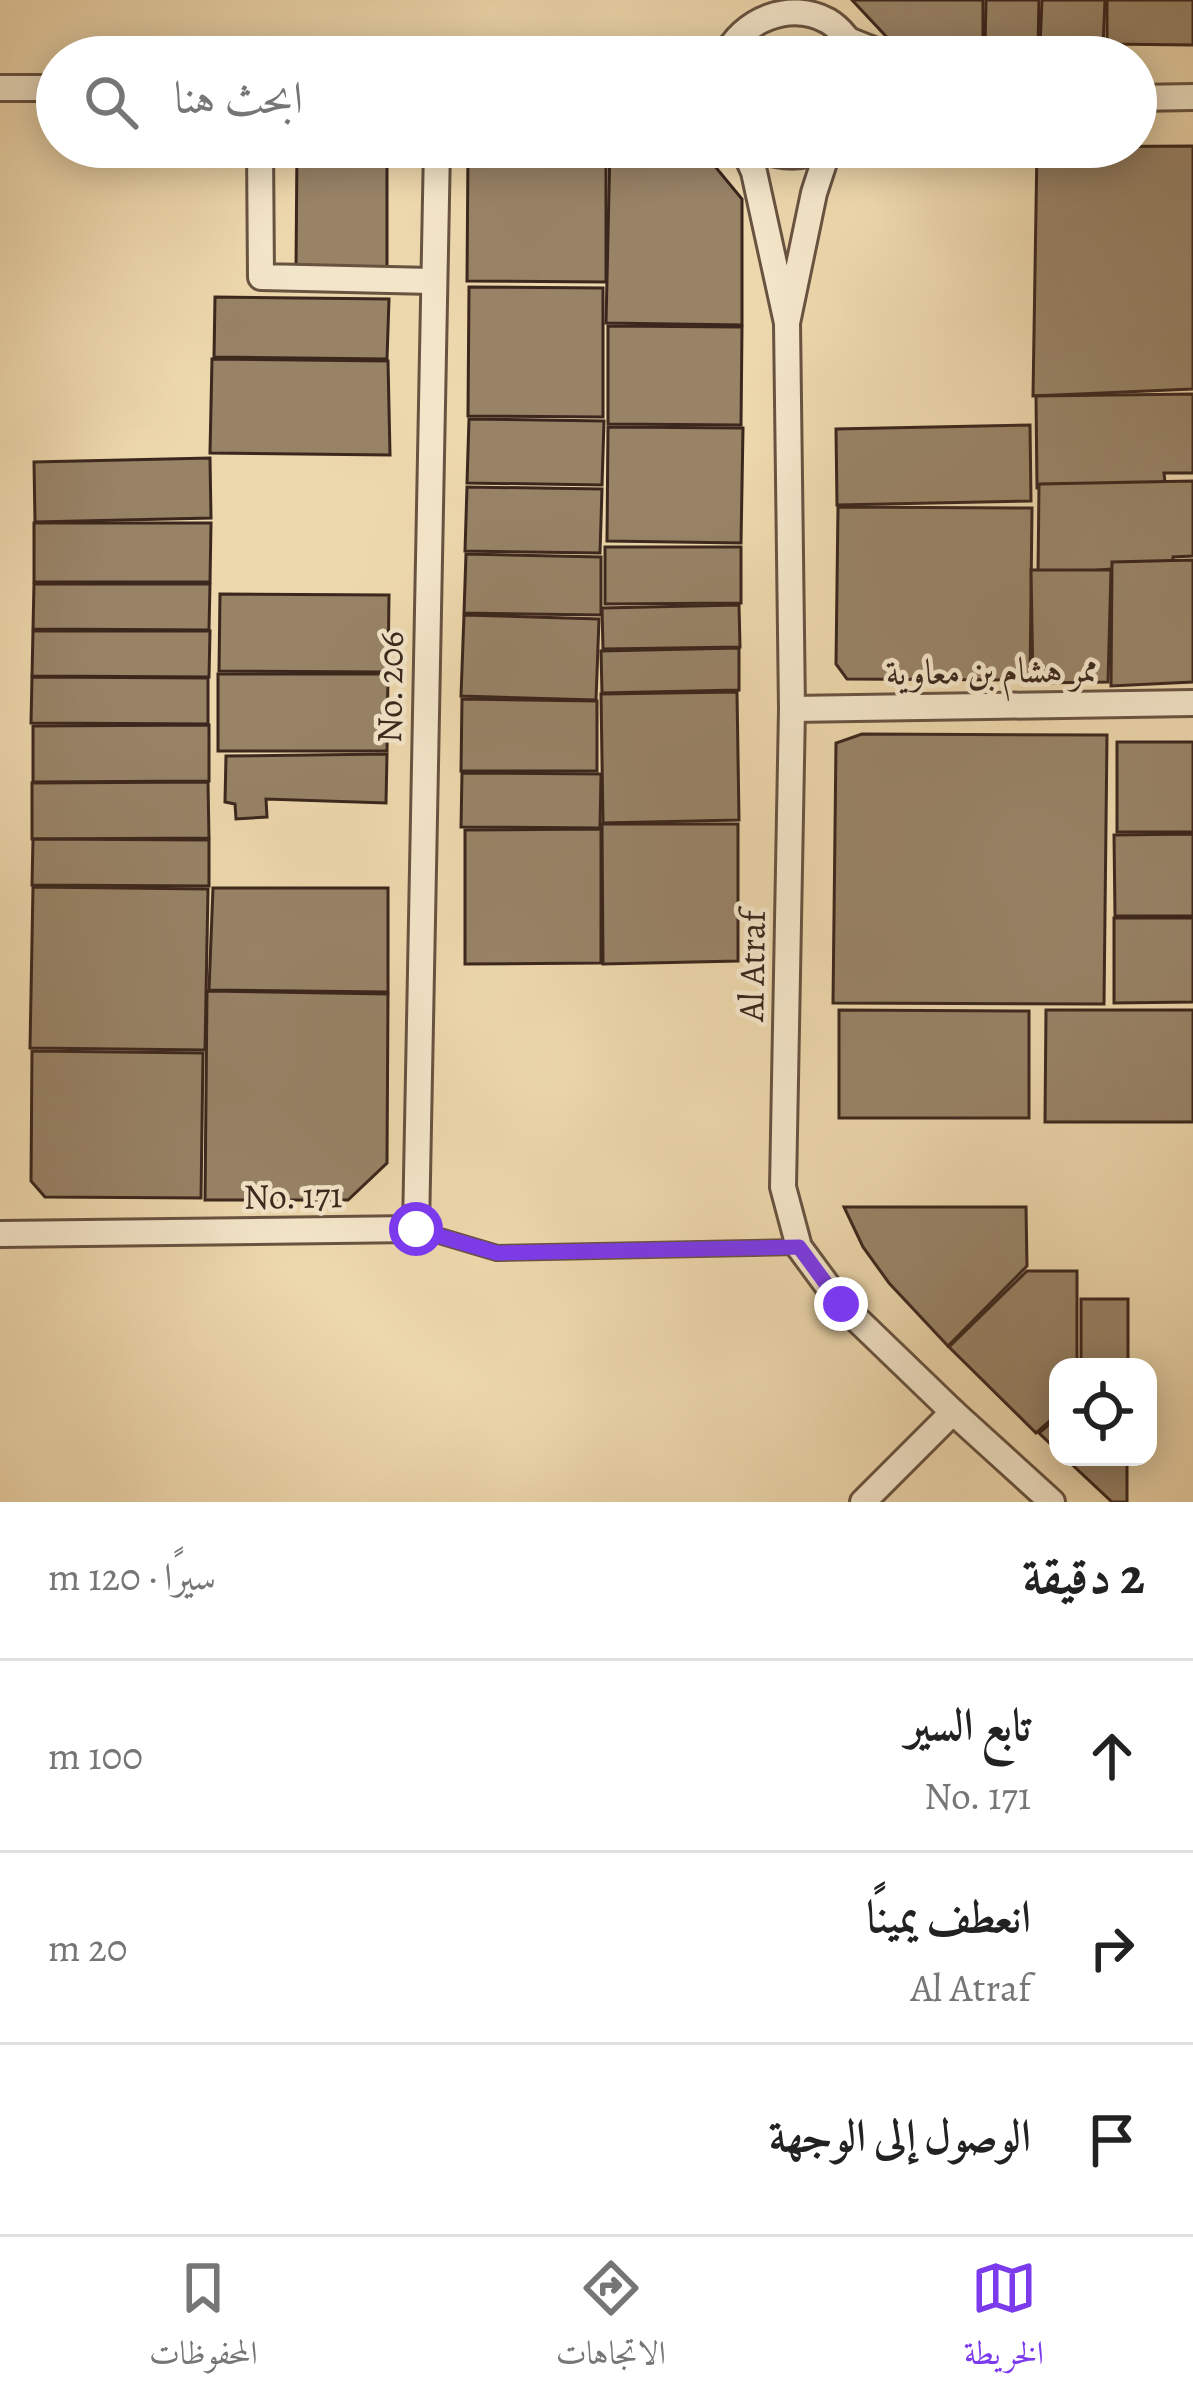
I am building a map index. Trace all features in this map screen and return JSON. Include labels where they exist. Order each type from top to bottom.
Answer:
[{"type":"street","points":[[748,27],[759,0]]},
{"type":"street","points":[[736,36],[759,20],[782,12],[807,13],[840,30]]},
{"type":"street","points":[[0,88],[36,88]]},
{"type":"street","points":[[1157,98],[1193,97]]},
{"type":"street","points":[[260,168],[261,277],[432,281]]},
{"type":"street","name":"No. 206","points":[[416,1229],[436,168]]},
{"type":"street","name":"Al Atraf","points":[[753,168],[787,323],[792,709],[783,1187],[799,1247],[841,1304],[1052,1502]]},
{"type":"street","name":"Al Atraf","points":[[787,323],[822,168]]},
{"type":"street","name":"ممر هشام بن معاوية","points":[[792,709],[1193,704]]},
{"type":"street","name":"No. 171","points":[[0,1234],[416,1229]]},
{"type":"street","points":[[863,1502],[953,1412]]},
{"type":"lane","name":"No. 171","points":[[416,1229],[497,1253],[799,1247]]},
{"type":"building","points":[[852,0],[983,0],[983,36],[886,36]]},
{"type":"building","points":[[986,0],[1039,0],[1038,36],[985,36]]},
{"type":"building","points":[[1042,0],[1105,0],[1103,36],[1040,36]]},
{"type":"building","points":[[1107,0],[1193,0],[1193,45],[1157,45],[1157,36],[1107,36]]},
{"type":"building","points":[[1157,146],[1193,146],[1193,389],[1033,396],[1037,168],[1157,168]]},
{"type":"building","points":[[297,168],[387,168],[387,268],[296,269]]},
{"type":"building","points":[[468,168],[606,168],[606,282],[467,281]]},
{"type":"building","points":[[610,168],[716,168],[742,199],[742,325],[606,323]]},
{"type":"building","points":[[469,287],[603,288],[603,417],[468,416]]},
{"type":"building","points":[[215,297],[389,299],[387,359],[214,357]]},
{"type":"building","points":[[608,326],[742,327],[741,425],[608,424]]},
{"type":"building","points":[[212,359],[388,361],[390,455],[210,453]]},
{"type":"building","points":[[1193,394],[1193,473],[1164,473],[1165,483],[1141,484],[1130,490],[1116,490],[1113,484],[1037,488],[1036,396]]},
{"type":"building","points":[[469,419],[604,421],[602,485],[467,483]]},
{"type":"building","points":[[1030,425],[1031,501],[837,505],[836,429]]},
{"type":"building","points":[[608,427],[743,428],[741,543],[607,541]]},
{"type":"building","points":[[210,458],[211,518],[35,522],[34,462]]},
{"type":"building","points":[[1193,481],[1193,556],[1173,557],[1173,564],[1038,575],[1039,484]]},
{"type":"building","points":[[467,487],[602,489],[600,553],[465,551]]},
{"type":"building","points":[[838,507],[1032,508],[1030,680],[847,679],[836,664]]},
{"type":"building","points":[[34,523],[211,523],[210,582],[34,582]]},
{"type":"building","points":[[605,547],[741,547],[741,603],[605,604]]},
{"type":"building","points":[[466,554],[601,557],[601,615],[464,613]]},
{"type":"building","points":[[1193,560],[1193,682],[1111,686],[1112,562]]},
{"type":"building","points":[[1031,570],[1111,570],[1108,682],[1033,683]]},
{"type":"building","points":[[34,584],[210,584],[209,630],[33,629]]},
{"type":"building","points":[[220,594],[389,595],[388,672],[219,671]]},
{"type":"building","points":[[739,605],[740,647],[603,649],[602,608]]},
{"type":"building","points":[[464,615],[599,619],[596,700],[461,696]]},
{"type":"building","points":[[33,631],[210,631],[209,677],[32,676]]},
{"type":"building","points":[[739,648],[739,690],[602,693],[601,651]]},
{"type":"building","points":[[218,674],[388,674],[387,751],[218,751]]},
{"type":"building","points":[[32,677],[208,678],[208,724],[31,723]]},
{"type":"building","points":[[737,692],[739,820],[603,823],[601,694]]},
{"type":"building","points":[[462,699],[597,701],[597,771],[461,771]]},
{"type":"building","points":[[209,725],[209,781],[33,782],[33,726]]},
{"type":"building","points":[[862,734],[1107,735],[1104,1004],[833,1003],[836,743]]},
{"type":"building","points":[[1117,742],[1193,742],[1193,832],[1117,832]]},
{"type":"building","points":[[387,754],[386,803],[266,799],[267,817],[236,819],[235,804],[225,802],[226,756]]},
{"type":"building","points":[[462,773],[601,774],[600,828],[461,827]]},
{"type":"building","points":[[208,782],[209,838],[32,839],[32,783]]},
{"type":"building","points":[[602,824],[738,824],[738,961],[603,964]]},
{"type":"building","points":[[601,829],[601,963],[465,964],[465,830]]},
{"type":"building","points":[[1193,834],[1193,916],[1115,916],[1114,835]]},
{"type":"building","points":[[33,839],[209,840],[209,886],[32,885]]},
{"type":"building","points":[[33,887],[208,889],[205,1050],[30,1048]]},
{"type":"building","points":[[213,888],[388,888],[388,992],[209,990]]},
{"type":"building","points":[[1114,918],[1193,918],[1193,1002],[1114,1003]]},
{"type":"building","points":[[207,991],[388,994],[387,1163],[348,1200],[205,1200]]},
{"type":"building","points":[[839,1010],[1029,1011],[1029,1118],[839,1118]]},
{"type":"building","points":[[1046,1010],[1193,1010],[1193,1122],[1045,1122]]},
{"type":"building","points":[[32,1051],[203,1053],[201,1198],[45,1197],[31,1181]]},
{"type":"building","points":[[844,1207],[1026,1207],[1027,1266],[948,1346],[889,1283],[863,1247]]},
{"type":"building","points":[[1027,1271],[1077,1271],[1077,1358],[1049,1358],[1049,1422],[1036,1433],[949,1347]]},
{"type":"building","points":[[1081,1299],[1128,1299],[1128,1358],[1081,1358]]},
{"type":"building","points":[[1074,1466],[1127,1466],[1127,1502],[1112,1502]]},
{"type":"route","points":[[416,1229],[497,1253],[799,1247],[841,1304]]}]
